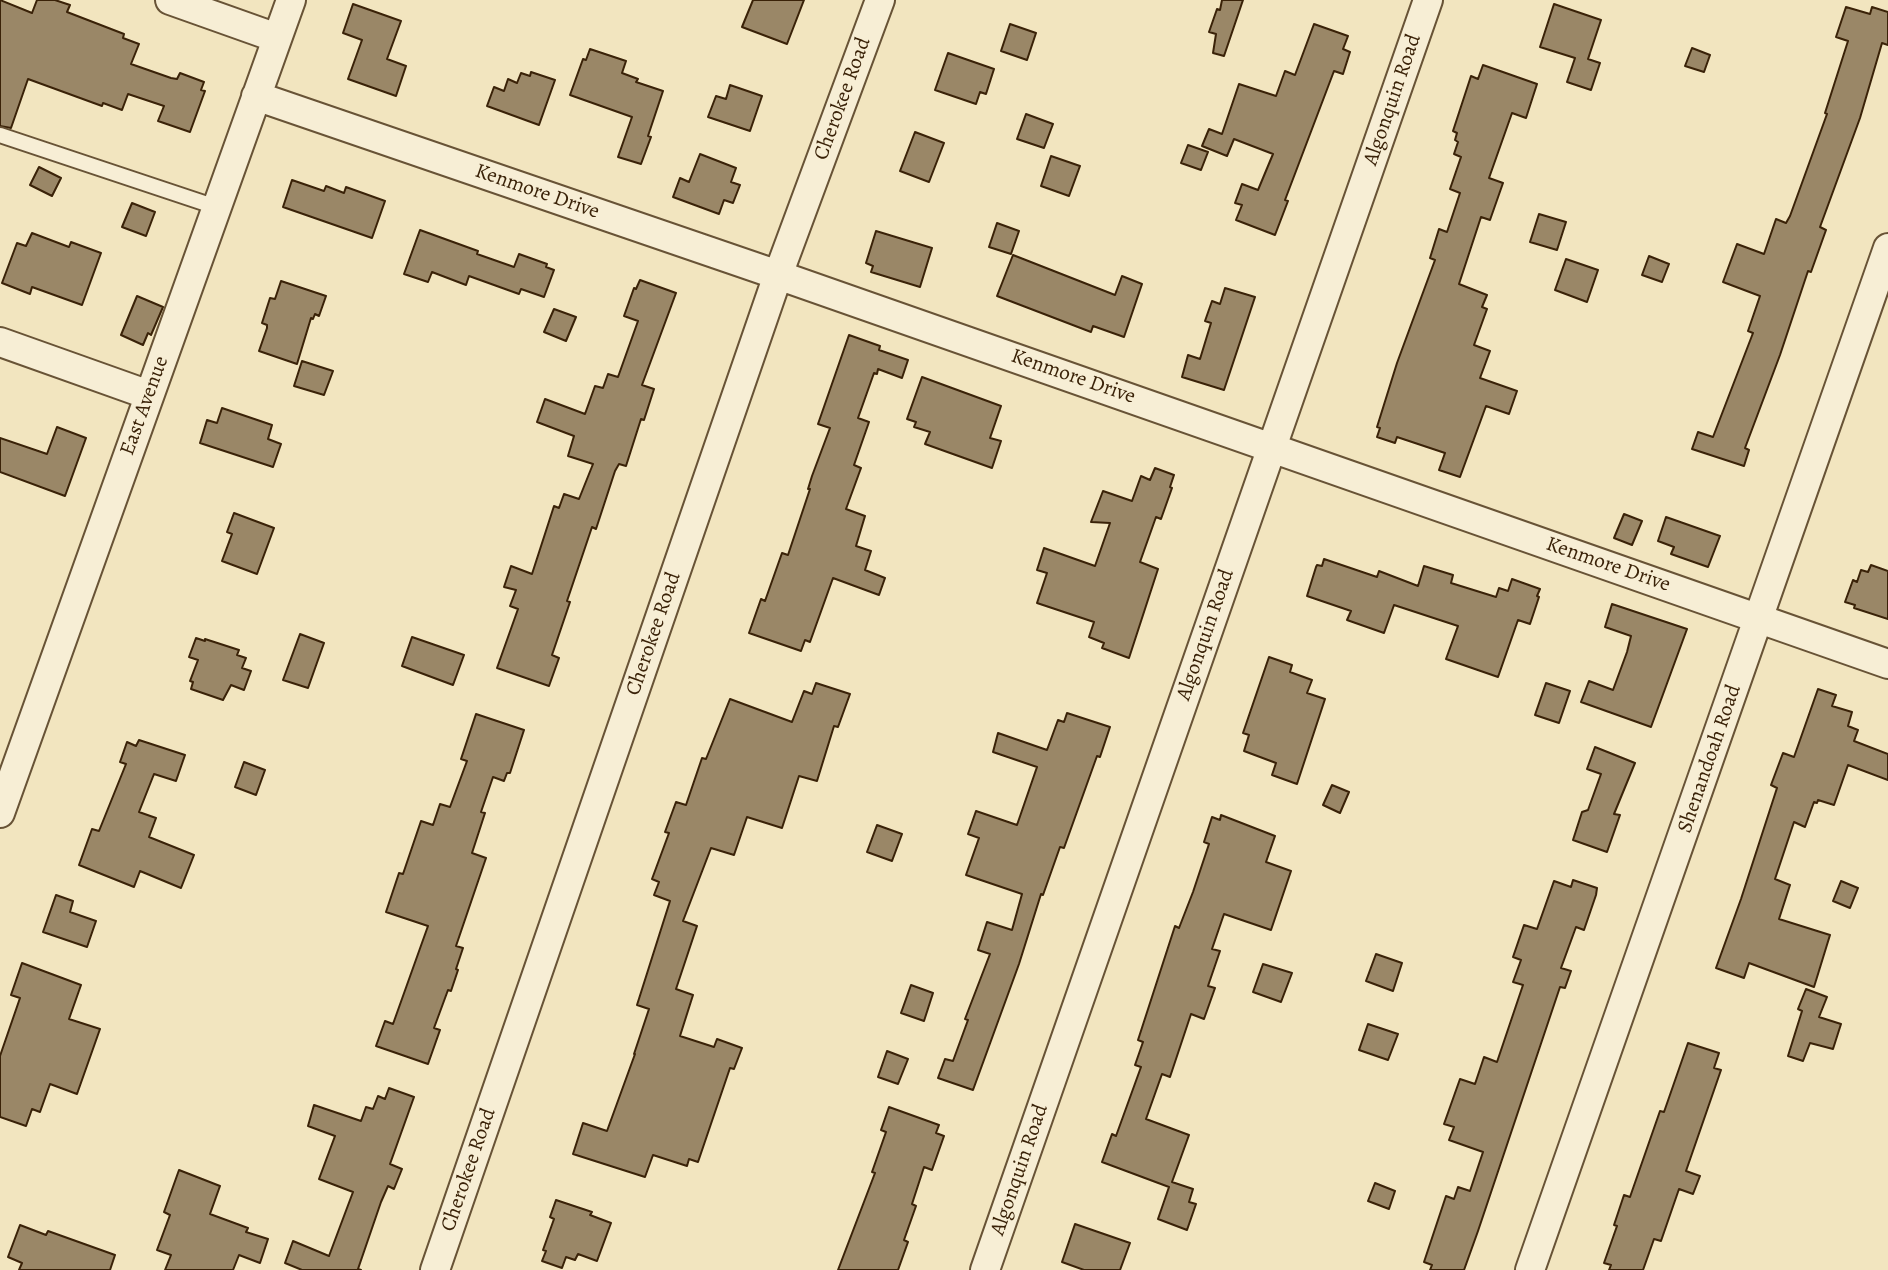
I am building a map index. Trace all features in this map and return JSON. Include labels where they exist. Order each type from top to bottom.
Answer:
[{"type":"street","points":[[170,0],[277,38]]},
{"type":"street","name":"East Avenue","points":[[0,813],[291,0]]},
{"type":"street","name":"Cherokee Road","points":[[435,1270],[778,275],[880,0]]},
{"type":"street","name":"Algonquin Road","points":[[985,1270],[1428,0]]},
{"type":"street","name":"Kenmore Drive","points":[[256,96],[778,275],[1888,663]]},
{"type":"street","name":"Shenandoah Road","points":[[1530,1270],[1888,248]]},
{"type":"street","points":[[0,342],[149,395]]},
{"type":"lane","points":[[0,135],[216,206]]},
{"type":"building","points":[[0,0],[32,13],[37,0],[55,0],[70,5],[67,12],[124,34],[123,38],[139,44],[131,64],[171,78],[177,79],[180,73],[204,82],[201,90],[205,91],[190,132],[158,121],[164,106],[128,94],[122,110],[103,103],[102,106],[28,79],[11,128],[0,126]]},
{"type":"building","points":[[753,0],[804,0],[787,44],[742,27]]},
{"type":"building","points":[[1222,0],[1243,0],[1224,56],[1213,53],[1216,34],[1209,32]]},
{"type":"building","points":[[353,4],[401,21],[387,59],[406,66],[396,96],[348,79],[362,40],[343,33]]},
{"type":"building","points":[[1554,4],[1601,20],[1588,59],[1600,63],[1591,90],[1567,82],[1575,58],[1540,47]]},
{"type":"building","points":[[1846,7],[1870,14],[1872,7],[1888,12],[1888,45],[1882,43],[1860,118],[1820,227],[1826,230],[1811,272],[1808,271],[1745,448],[1749,450],[1744,466],[1692,449],[1698,432],[1713,437],[1753,333],[1748,331],[1760,296],[1723,282],[1737,244],[1764,254],[1776,219],[1786,223],[1790,216],[1827,114],[1825,113],[1848,41],[1836,37]]},
{"type":"building","points":[[1010,24],[1036,33],[1027,60],[1001,51]]},
{"type":"building","points":[[1314,24],[1348,36],[1343,49],[1350,52],[1343,74],[1334,71],[1285,200],[1288,201],[1275,235],[1236,220],[1242,205],[1235,203],[1242,184],[1258,190],[1273,154],[1234,139],[1227,156],[1202,146],[1209,129],[1222,134],[1239,84],[1276,96],[1285,71],[1295,75]]},
{"type":"building","points":[[1692,48],[1710,55],[1704,72],[1685,66]]},
{"type":"building","points":[[590,49],[626,61],[622,73],[638,79],[636,82],[663,91],[641,164],[618,157],[632,117],[570,95],[583,59],[586,60]]},
{"type":"building","points":[[948,53],[994,69],[986,94],[980,92],[976,104],[935,90]]},
{"type":"building","points":[[1483,65],[1537,84],[1526,118],[1512,113],[1489,178],[1503,183],[1490,220],[1481,217],[1459,284],[1487,295],[1482,307],[1487,309],[1474,345],[1490,351],[1480,378],[1517,391],[1509,414],[1486,406],[1460,477],[1439,470],[1445,453],[1397,437],[1395,443],[1377,437],[1380,428],[1377,427],[1397,363],[1435,260],[1430,258],[1439,229],[1447,232],[1460,193],[1450,189],[1461,157],[1454,154],[1458,142],[1455,140],[1457,133],[1453,131],[1471,76],[1478,79]]},
{"type":"building","points":[[531,72],[555,80],[539,125],[487,106],[494,87],[504,91],[508,79],[517,83],[521,73],[530,76]]},
{"type":"building","points":[[730,85],[762,96],[750,131],[708,117],[716,96],[726,99]]},
{"type":"building","points":[[1026,114],[1053,124],[1044,148],[1017,139]]},
{"type":"building","points":[[915,132],[944,143],[929,182],[900,171]]},
{"type":"building","points":[[1188,145],[1208,152],[1201,170],[1181,163]]},
{"type":"building","points":[[700,154],[736,168],[731,182],[740,185],[733,203],[724,200],[719,214],[673,197],[680,178],[689,182]]},
{"type":"building","points":[[1051,156],[1080,166],[1069,196],[1041,186]]},
{"type":"building","points":[[39,167],[61,178],[52,196],[30,185]]},
{"type":"building","points":[[292,180],[324,191],[326,186],[344,193],[346,187],[385,201],[372,238],[283,207]]},
{"type":"building","points":[[132,203],[155,212],[146,236],[122,227]]},
{"type":"building","points":[[1539,214],[1566,222],[1557,250],[1530,242]]},
{"type":"building","points":[[997,223],[1019,231],[1011,254],[989,247]]},
{"type":"building","points":[[420,230],[514,267],[519,254],[547,264],[546,267],[554,270],[544,297],[521,289],[519,294],[469,276],[466,285],[432,272],[428,282],[404,274]]},
{"type":"building","points":[[876,231],[932,248],[920,287],[871,272],[873,266],[866,263]]},
{"type":"building","points":[[32,233],[69,247],[71,242],[101,253],[82,305],[32,287],[30,294],[2,283],[17,243],[26,246]]},
{"type":"building","points":[[1013,255],[1115,295],[1122,276],[1142,284],[1124,337],[1093,326],[1091,332],[997,296]]},
{"type":"building","points":[[1649,256],[1669,264],[1662,282],[1642,275]]},
{"type":"building","points":[[1566,259],[1598,270],[1587,302],[1555,290]]},
{"type":"building","points":[[640,280],[676,293],[642,385],[654,389],[644,420],[641,419],[626,466],[619,464],[615,471],[596,529],[592,527],[567,601],[570,602],[552,655],[559,658],[549,686],[497,668],[518,609],[510,606],[516,590],[504,587],[511,566],[532,574],[554,506],[559,508],[564,494],[579,499],[593,464],[568,456],[574,436],[537,422],[545,399],[585,414],[595,386],[603,388],[608,374],[618,377],[638,321],[624,316],[634,288],[636,289]]},
{"type":"building","points":[[281,281],[326,296],[319,316],[315,314],[313,319],[311,318],[297,364],[259,351],[267,328],[267,325],[262,323],[270,298],[275,299]]},
{"type":"building","points":[[1225,288],[1255,297],[1224,390],[1182,377],[1188,355],[1200,359],[1211,323],[1205,321],[1212,301],[1220,304]]},
{"type":"building","points":[[137,296],[163,307],[151,335],[148,333],[143,345],[121,335]]},
{"type":"building","points":[[554,309],[576,317],[566,341],[544,332]]},
{"type":"building","points":[[849,335],[880,346],[879,350],[908,360],[902,378],[878,369],[877,374],[874,373],[858,418],[869,422],[854,465],[861,468],[846,509],[865,516],[856,546],[871,551],[865,570],[885,578],[879,595],[833,578],[810,642],[805,640],[801,651],[749,633],[761,599],[765,601],[782,553],[788,555],[830,428],[818,424]]},
{"type":"building","points":[[302,361],[333,371],[324,395],[294,386]]},
{"type":"building","points":[[922,377],[1001,406],[990,438],[1001,441],[992,468],[925,444],[930,432],[914,427],[916,422],[907,419]]},
{"type":"building","points":[[222,408],[272,425],[268,439],[281,444],[273,467],[200,443],[207,420],[217,423]]},
{"type":"building","points":[[57,427],[86,438],[65,496],[0,472],[0,438],[47,454]]},
{"type":"building","points":[[1155,468],[1174,475],[1161,519],[1156,517],[1140,562],[1158,569],[1129,658],[1102,648],[1104,643],[1089,637],[1094,622],[1037,603],[1047,573],[1037,570],[1044,548],[1095,566],[1110,523],[1091,522],[1103,491],[1132,501],[1141,476],[1150,480]]},
{"type":"building","points":[[234,513],[274,528],[257,574],[222,561],[232,534],[227,532]]},
{"type":"building","points":[[1624,514],[1642,521],[1632,545],[1614,538]]},
{"type":"building","points":[[1666,517],[1720,536],[1708,567],[1671,554],[1674,547],[1658,541]]},
{"type":"building","points":[[1324,559],[1377,577],[1379,571],[1418,586],[1424,566],[1453,575],[1451,583],[1496,597],[1499,588],[1508,591],[1512,579],[1540,589],[1537,596],[1539,597],[1530,624],[1518,620],[1498,677],[1446,659],[1458,626],[1394,605],[1384,633],[1347,620],[1351,611],[1307,596],[1316,567],[1322,566]]},
{"type":"building","points":[[1871,565],[1888,571],[1888,619],[1854,608],[1855,605],[1845,602],[1853,580],[1857,582],[1861,570],[1868,572]]},
{"type":"building","points":[[1612,604],[1687,629],[1651,727],[1581,702],[1589,681],[1613,690],[1627,652],[1631,636],[1605,627]]},
{"type":"building","points":[[300,634],[324,643],[308,688],[283,680]]},
{"type":"building","points":[[412,637],[464,655],[453,685],[402,666]]},
{"type":"building","points":[[196,638],[239,650],[237,655],[246,658],[242,668],[251,671],[244,690],[231,685],[223,700],[191,689],[193,682],[190,681],[198,660],[189,657]]},
{"type":"building","points":[[1269,657],[1292,665],[1290,672],[1312,680],[1307,693],[1325,699],[1297,784],[1272,775],[1276,763],[1244,751],[1249,735],[1243,733]]},
{"type":"building","points":[[816,683],[850,694],[838,727],[834,726],[817,781],[799,776],[782,828],[747,817],[734,855],[711,848],[683,921],[697,926],[676,989],[693,995],[680,1036],[714,1047],[717,1039],[742,1048],[734,1069],[730,1068],[698,1162],[689,1159],[687,1166],[653,1155],[645,1177],[573,1154],[583,1123],[607,1131],[649,1009],[637,1005],[670,901],[654,895],[659,882],[652,879],[669,833],[665,832],[676,802],[686,805],[702,758],[706,759],[730,699],[792,722],[804,691],[812,694]]},
{"type":"building","points":[[1546,683],[1570,691],[1559,723],[1535,715]]},
{"type":"building","points":[[1818,689],[1836,695],[1832,706],[1852,712],[1848,726],[1858,730],[1854,741],[1888,754],[1888,780],[1848,765],[1834,805],[1818,800],[1817,803],[1814,802],[1805,827],[1794,822],[1775,879],[1790,885],[1779,919],[1830,935],[1814,987],[1749,963],[1744,978],[1716,968],[1777,788],[1771,785],[1783,753],[1794,757]]},
{"type":"building","points":[[1067,713],[1110,727],[1064,848],[1060,847],[1043,895],[1041,894],[1019,964],[973,1090],[938,1078],[945,1059],[953,1061],[968,1020],[965,1019],[990,954],[978,950],[987,922],[1012,930],[1022,894],[966,875],[979,838],[968,834],[976,811],[1017,825],[1037,767],[993,752],[998,733],[1047,750],[1058,720],[1064,722]]},
{"type":"building","points":[[476,714],[524,730],[510,773],[507,773],[504,781],[493,777],[481,812],[485,813],[472,853],[486,858],[456,946],[463,948],[456,969],[458,970],[434,1028],[440,1030],[428,1064],[376,1046],[385,1021],[393,1024],[428,926],[386,912],[399,873],[403,874],[421,821],[433,825],[440,804],[450,807],[467,761],[461,759]]},
{"type":"building","points":[[139,740],[185,755],[176,781],[154,774],[139,812],[156,818],[149,837],[194,855],[181,888],[140,871],[134,887],[79,865],[92,829],[99,831],[126,764],[120,762],[127,742],[136,746]]},
{"type":"building","points":[[1595,747],[1635,763],[1614,814],[1620,815],[1607,852],[1573,840],[1582,812],[1588,810],[1601,774],[1587,769]]},
{"type":"building","points":[[244,762],[265,770],[256,795],[235,787]]},
{"type":"building","points":[[1332,785],[1349,792],[1340,813],[1323,805]]},
{"type":"building","points":[[1221,815],[1275,836],[1266,862],[1291,871],[1271,930],[1224,914],[1212,949],[1220,951],[1208,986],[1215,988],[1204,1019],[1191,1014],[1170,1077],[1162,1074],[1146,1119],[1189,1135],[1172,1182],[1193,1189],[1189,1202],[1196,1204],[1187,1230],[1158,1219],[1169,1187],[1102,1162],[1112,1134],[1116,1136],[1141,1067],[1135,1065],[1143,1042],[1138,1040],[1175,926],[1179,928],[1209,844],[1204,842],[1212,817],[1220,820]]},
{"type":"building","points":[[877,825],[902,834],[892,861],[867,852]]},
{"type":"building","points":[[1573,880],[1597,888],[1596,895],[1584,930],[1576,927],[1561,968],[1571,971],[1565,988],[1560,987],[1464,1270],[1430,1270],[1432,1265],[1424,1262],[1446,1196],[1454,1199],[1458,1187],[1470,1191],[1483,1152],[1449,1140],[1454,1127],[1444,1124],[1460,1079],[1475,1084],[1484,1057],[1497,1062],[1523,985],[1513,982],[1521,960],[1513,957],[1524,925],[1537,929],[1554,881],[1571,887]]},
{"type":"building","points":[[1841,881],[1858,888],[1850,908],[1833,901]]},
{"type":"building","points":[[56,895],[73,901],[70,912],[96,921],[87,947],[43,932]]},
{"type":"building","points":[[1376,954],[1402,963],[1393,991],[1366,981]]},
{"type":"building","points":[[22,963],[81,985],[69,1019],[100,1029],[77,1094],[50,1084],[40,1112],[32,1109],[26,1126],[0,1117],[0,1056],[20,998],[11,995]]},
{"type":"building","points":[[1263,964],[1292,973],[1281,1002],[1253,992]]},
{"type":"building","points":[[911,985],[933,993],[924,1021],[901,1013]]},
{"type":"building","points":[[1806,989],[1827,997],[1819,1017],[1841,1024],[1833,1049],[1810,1043],[1803,1061],[1788,1056],[1802,1011],[1798,1009]]},
{"type":"building","points":[[1368,1024],[1398,1034],[1388,1060],[1359,1050]]},
{"type":"building","points":[[1688,1043],[1719,1053],[1714,1068],[1721,1070],[1686,1171],[1700,1176],[1693,1194],[1679,1189],[1661,1241],[1654,1239],[1643,1270],[1609,1270],[1611,1265],[1604,1263],[1624,1195],[1630,1197],[1660,1111],[1664,1112]]},
{"type":"building","points":[[887,1051],[908,1059],[898,1084],[878,1077]]},
{"type":"building","points":[[389,1088],[414,1097],[390,1164],[402,1169],[394,1189],[388,1186],[381,1202],[358,1269],[361,1270],[302,1270],[285,1263],[293,1241],[329,1256],[353,1192],[319,1179],[335,1136],[308,1126],[314,1105],[361,1121],[366,1107],[373,1109],[378,1096],[385,1099]]},
{"type":"building","points":[[889,1107],[939,1125],[936,1133],[944,1136],[932,1170],[924,1167],[912,1204],[916,1206],[904,1240],[908,1242],[898,1270],[838,1270],[875,1173],[872,1172],[886,1132],[881,1130]]},
{"type":"building","points":[[179,1170],[220,1186],[210,1214],[248,1228],[246,1232],[268,1239],[260,1263],[239,1255],[233,1270],[165,1270],[171,1255],[157,1250],[170,1215],[164,1212]]},
{"type":"building","points":[[1375,1183],[1395,1191],[1389,1209],[1368,1201]]},
{"type":"building","points":[[556,1200],[592,1212],[590,1215],[611,1223],[597,1261],[578,1254],[575,1260],[566,1257],[562,1268],[542,1261],[554,1219],[550,1217]]},
{"type":"building","points":[[1075,1224],[1130,1243],[1120,1270],[1084,1270],[1062,1262]]},
{"type":"building","points":[[20,1225],[46,1235],[48,1231],[115,1255],[110,1270],[19,1270],[22,1263],[8,1257]]}]
